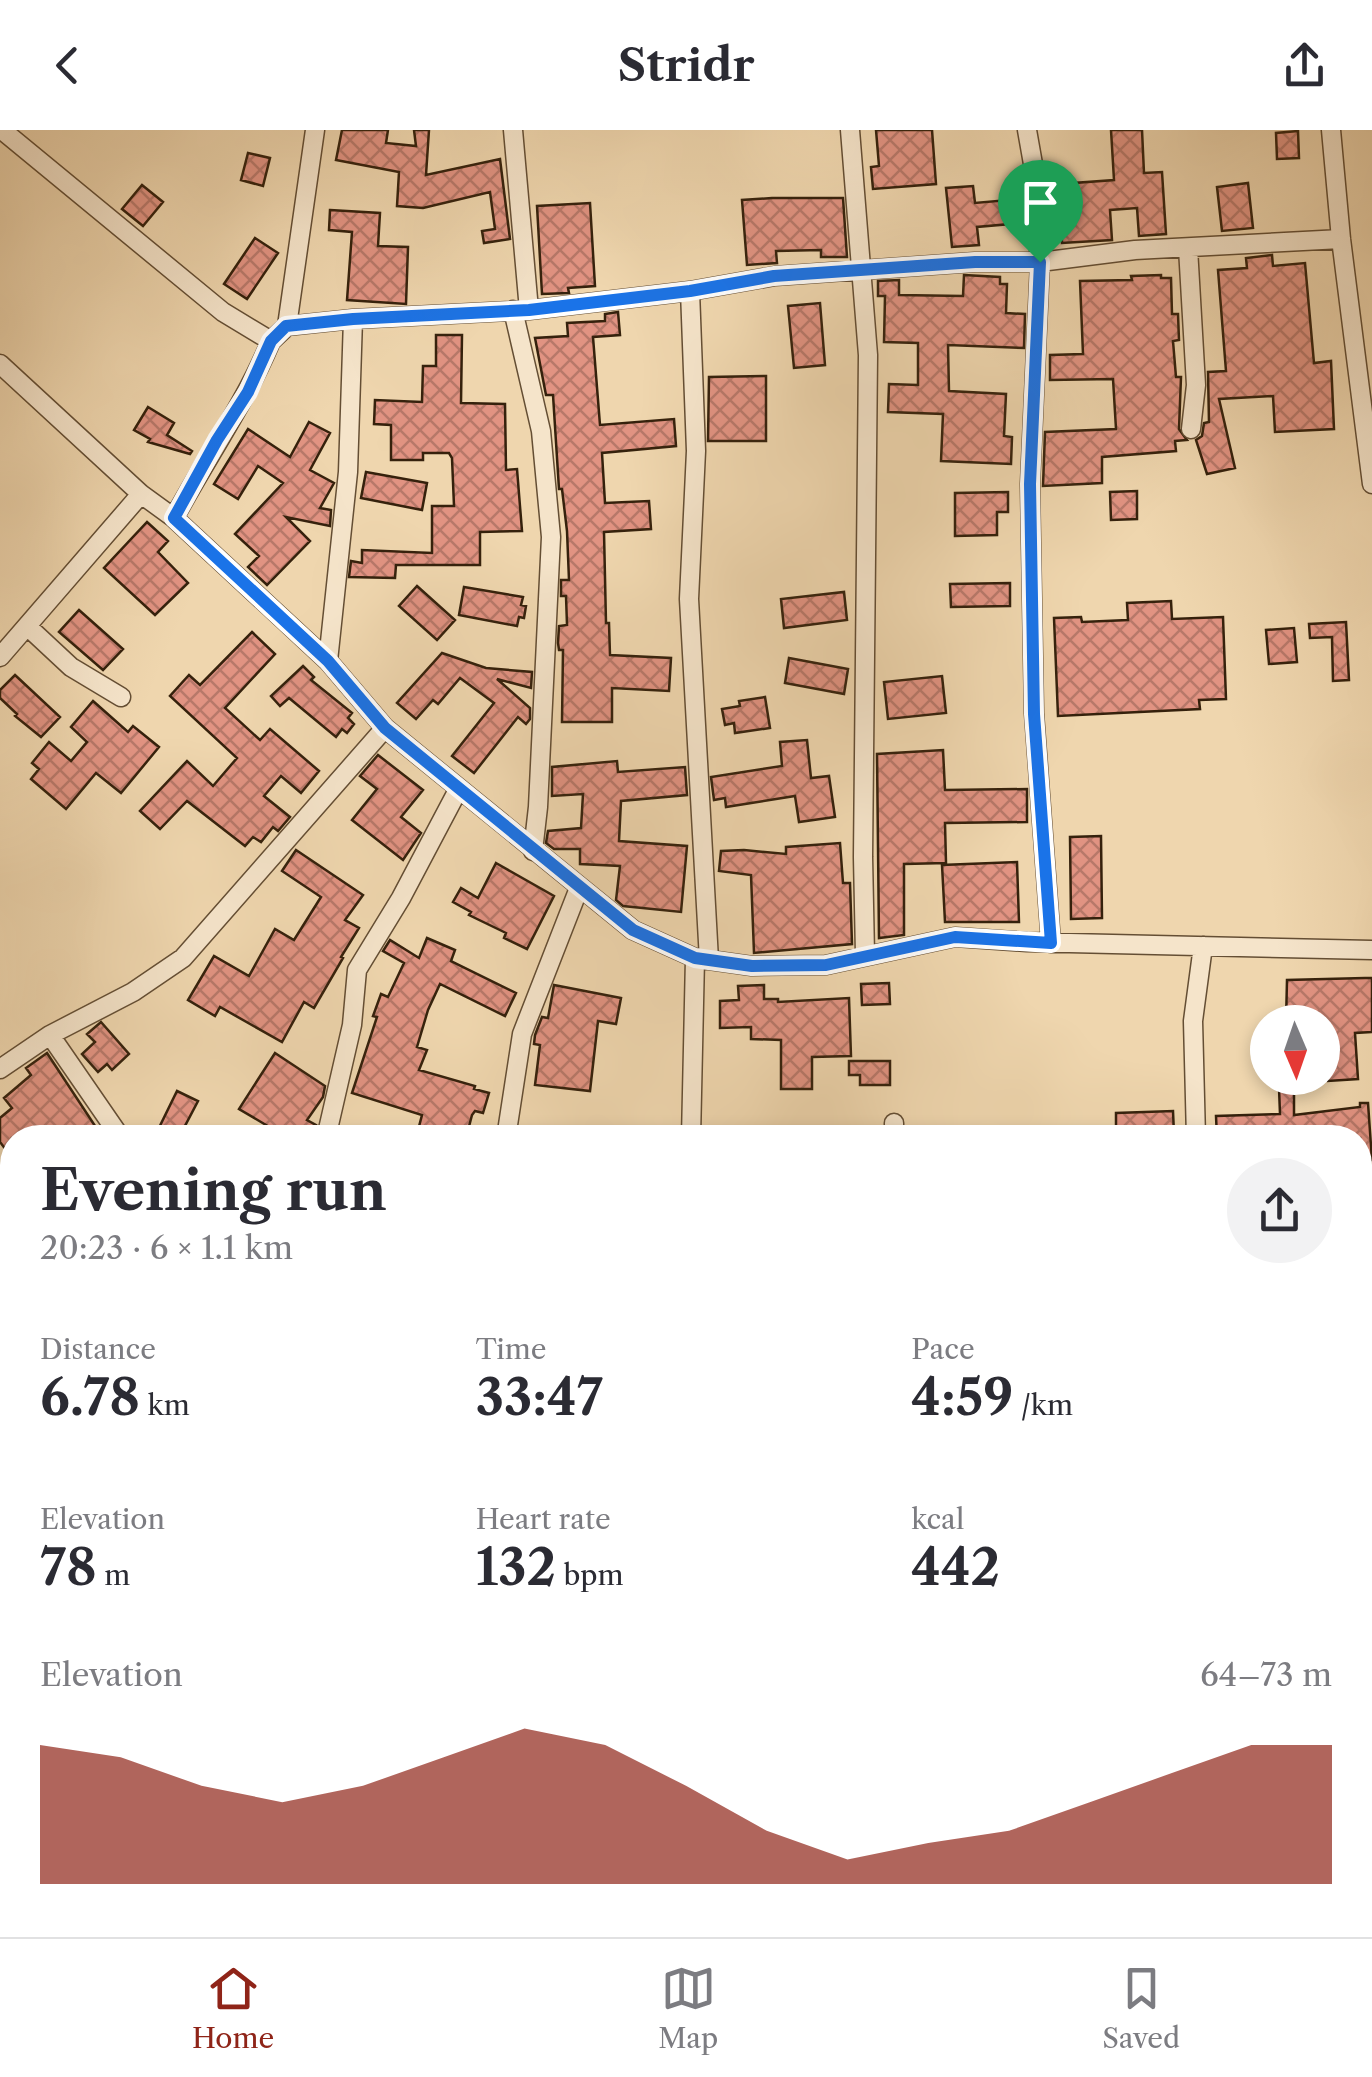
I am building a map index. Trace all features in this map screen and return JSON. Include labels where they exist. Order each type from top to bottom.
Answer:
[{"type":"street","points":[[2,130],[223,312],[271,341]]},
{"type":"street","points":[[174,518],[248,392],[271,341],[286,326],[315,130]]},
{"type":"street","points":[[513,130],[521,310],[540,432],[550,536],[533,851]]},
{"type":"street","points":[[850,130],[868,355],[865,955]]},
{"type":"street","points":[[1028,130],[1040,262],[1030,484],[1034,714],[1051,943]]},
{"type":"street","points":[[1331,130],[1372,484]]},
{"type":"street","points":[[286,326],[521,310],[690,291],[774,276],[975,262],[1040,262],[1134,250],[1341,239]]},
{"type":"street","points":[[1188,248],[1196,385],[1191,430]]},
{"type":"street","points":[[690,291],[696,451],[690,599],[702,959],[692,1125]]},
{"type":"street","points":[[328,661],[348,472],[353,319]]},
{"type":"street","points":[[0,364],[328,661],[385,728],[633,930],[702,959],[752,966],[826,965],[955,937],[1051,943],[1372,950]]},
{"type":"street","points":[[0,657],[141,494]]},
{"type":"street","points":[[27,626],[70,668],[122,696]]},
{"type":"street","points":[[0,1069],[50,1035],[133,992],[183,958],[385,728]]},
{"type":"street","points":[[329,1125],[352,1025],[357,970],[401,898],[458,790]]},
{"type":"street","points":[[508,1125],[522,1034],[579,888]]},
{"type":"street","points":[[1196,1125],[1193,1021],[1202,946]]},
{"type":"street","points":[[50,1035],[112,1125]]},
{"type":"building","points":[[342,130],[388,130],[386,143],[416,146],[414,130],[429,130],[426,175],[500,159],[510,239],[484,243],[482,231],[495,229],[490,192],[423,208],[397,206],[399,172],[336,160]]},
{"type":"building","points":[[876,130],[932,130],[936,184],[873,189],[871,167],[879,166]]},
{"type":"building","points":[[1111,130],[1142,130],[1144,173],[1162,172],[1166,234],[1139,236],[1137,208],[1110,210],[1112,240],[1062,243],[1061,220],[1077,218],[1074,183],[1114,180]]},
{"type":"building","points":[[1298,131],[1299,158],[1277,159],[1276,133]]},
{"type":"building","points":[[248,153],[270,158],[263,186],[241,180]]},
{"type":"building","points":[[1248,183],[1253,228],[1222,231],[1217,187]]},
{"type":"building","points":[[142,185],[163,202],[143,226],[122,209]]},
{"type":"building","points":[[973,186],[975,203],[1008,200],[1010,224],[977,227],[979,245],[952,247],[946,188]]},
{"type":"building","points":[[843,198],[847,257],[821,257],[821,250],[776,251],[777,263],[747,265],[742,200]]},
{"type":"building","points":[[590,203],[595,286],[568,288],[569,293],[542,294],[537,206]]},
{"type":"building","points":[[330,210],[380,213],[378,246],[408,247],[406,304],[347,300],[352,232],[329,230]]},
{"type":"building","points":[[255,238],[278,253],[247,299],[224,284]]},
{"type":"building","points":[[1272,255],[1273,266],[1305,263],[1314,363],[1331,361],[1334,429],[1275,432],[1273,396],[1219,399],[1235,468],[1207,474],[1196,440],[1202,436],[1204,423],[1209,422],[1208,372],[1226,371],[1218,270],[1247,268],[1246,258]]},
{"type":"building","points":[[964,275],[1000,277],[1000,284],[1007,284],[1006,313],[1025,314],[1024,348],[948,345],[949,391],[1006,394],[1004,436],[1012,437],[1011,464],[941,461],[943,414],[888,412],[889,384],[918,385],[918,343],[884,342],[885,296],[878,296],[878,281],[899,280],[899,295],[963,296]]},
{"type":"building","points":[[1161,275],[1171,278],[1172,314],[1178,314],[1179,340],[1173,341],[1176,377],[1181,377],[1179,429],[1187,440],[1175,441],[1176,451],[1102,457],[1102,483],[1043,486],[1045,432],[1116,429],[1113,379],[1050,380],[1050,355],[1083,354],[1080,281]]},
{"type":"building","points":[[820,303],[825,365],[794,368],[788,306]]},
{"type":"building","points":[[618,312],[620,335],[593,337],[600,425],[674,419],[676,446],[602,453],[605,503],[649,501],[651,529],[604,532],[610,655],[671,658],[669,691],[612,688],[612,722],[562,722],[563,650],[559,650],[558,643],[559,626],[567,625],[561,580],[569,580],[567,531],[559,489],[553,395],[546,395],[535,338],[568,336],[567,323],[605,321],[605,314]]},
{"type":"building","points":[[436,335],[462,335],[461,403],[505,404],[506,470],[517,469],[522,531],[480,532],[480,565],[396,565],[395,578],[349,577],[351,561],[362,563],[362,550],[432,553],[432,506],[454,506],[449,453],[423,453],[423,460],[391,460],[391,425],[374,424],[375,400],[422,402],[423,366],[436,366]]},
{"type":"building","points":[[766,376],[766,441],[708,441],[709,377]]},
{"type":"building","points":[[148,407],[174,423],[167,435],[192,451],[190,454],[148,442],[150,439],[134,430]]},
{"type":"building","points":[[309,422],[330,433],[310,470],[334,483],[320,508],[331,510],[330,526],[286,517],[310,541],[267,585],[248,567],[259,556],[235,534],[283,483],[258,466],[238,499],[214,484],[248,429],[290,457]]},
{"type":"building","points":[[366,472],[427,483],[422,510],[361,498]]},
{"type":"building","points":[[1137,491],[1137,519],[1111,520],[1110,492]]},
{"type":"building","points":[[1008,492],[1008,512],[997,512],[997,535],[955,536],[955,493]]},
{"type":"building","points":[[147,522],[168,541],[158,552],[188,583],[155,615],[104,568]]},
{"type":"building","points":[[1010,583],[1010,606],[951,607],[950,584]]},
{"type":"building","points":[[417,586],[455,620],[437,640],[399,606]]},
{"type":"building","points":[[464,587],[523,597],[524,618],[519,617],[517,626],[459,615]]},
{"type":"building","points":[[844,592],[847,620],[784,628],[781,599]]},
{"type":"building","points":[[1171,601],[1172,619],[1223,617],[1226,699],[1199,700],[1200,709],[1058,716],[1054,618],[1081,617],[1082,622],[1128,620],[1127,603]]},
{"type":"building","points":[[79,610],[123,649],[103,670],[59,632]]},
{"type":"building","points":[[1346,622],[1349,680],[1333,681],[1332,637],[1310,638],[1309,624]]},
{"type":"building","points":[[1294,628],[1297,662],[1269,664],[1266,630]]},
{"type":"building","points":[[252,632],[275,654],[225,708],[260,740],[270,729],[319,771],[301,793],[281,776],[264,796],[290,817],[278,831],[273,827],[261,842],[253,837],[245,846],[187,801],[160,829],[140,811],[187,761],[213,786],[237,758],[170,696],[189,675],[200,685]]},
{"type":"building","points":[[442,653],[486,668],[532,672],[531,688],[497,679],[530,708],[530,719],[526,724],[518,717],[474,773],[452,756],[494,703],[460,678],[438,704],[433,700],[416,719],[397,703]]},
{"type":"building","points":[[789,658],[848,669],[844,694],[785,683]]},
{"type":"building","points":[[303,666],[314,677],[311,680],[352,713],[348,718],[354,724],[347,733],[342,729],[336,737],[289,698],[280,706],[271,696]]},
{"type":"building","points":[[15,675],[60,717],[41,737],[0,698],[0,690]]},
{"type":"building","points":[[942,676],[946,713],[888,719],[884,682]]},
{"type":"building","points":[[765,697],[770,728],[735,733],[734,723],[725,725],[722,709],[740,706],[739,701]]},
{"type":"building","points":[[93,701],[128,732],[133,726],[159,747],[121,793],[96,773],[66,809],[31,779],[39,769],[32,763],[49,742],[71,761],[87,742],[71,727]]},
{"type":"building","points":[[807,740],[811,778],[829,776],[835,817],[799,822],[795,796],[726,807],[725,798],[714,800],[711,777],[782,766],[780,742]]},
{"type":"building","points":[[943,750],[945,790],[1027,789],[1027,822],[945,823],[946,863],[904,864],[904,935],[879,938],[877,754]]},
{"type":"building","points":[[378,755],[423,790],[401,817],[421,833],[403,860],[352,820],[377,789],[360,776]]},
{"type":"building","points":[[617,761],[618,772],[685,767],[687,795],[621,801],[619,841],[687,846],[681,912],[623,906],[616,900],[620,866],[580,864],[580,849],[554,849],[546,843],[548,831],[581,828],[583,794],[552,796],[552,767]]},
{"type":"building","points":[[1101,836],[1102,918],[1071,919],[1070,837]]},
{"type":"building","points":[[840,843],[843,883],[850,883],[852,944],[754,953],[751,875],[719,871],[721,851],[786,854],[786,847]]},
{"type":"building","points":[[296,850],[363,895],[345,920],[359,928],[343,958],[314,1008],[304,1002],[282,1042],[220,1007],[215,1016],[188,1000],[214,956],[249,976],[275,929],[294,940],[321,897],[282,871]]},
{"type":"building","points":[[1017,862],[1019,922],[945,922],[942,865]]},
{"type":"building","points":[[496,863],[554,896],[527,949],[504,938],[506,933],[469,915],[471,912],[453,902],[461,888],[478,898]]},
{"type":"building","points":[[427,938],[455,950],[451,961],[516,993],[505,1016],[440,984],[428,1010],[417,1047],[427,1050],[419,1070],[489,1093],[483,1113],[475,1111],[469,1125],[419,1125],[422,1115],[352,1093],[381,994],[388,997],[404,963],[383,951],[390,940],[419,958]]},
{"type":"building","points":[[1372,978],[1372,1032],[1355,1033],[1358,1079],[1340,1080],[1340,1005],[1286,1005],[1287,980]]},
{"type":"building","points":[[889,983],[890,1004],[862,1005],[861,984]]},
{"type":"building","points":[[554,985],[621,998],[616,1024],[598,1021],[590,1091],[535,1085],[540,1045],[534,1044],[535,1035],[542,1017],[548,1018]]},
{"type":"building","points":[[764,985],[764,999],[778,1002],[849,998],[851,1056],[812,1057],[812,1089],[781,1089],[781,1040],[751,1039],[751,1027],[720,1028],[720,1001],[739,1000],[738,986]]},
{"type":"building","points":[[101,1022],[129,1054],[112,1070],[107,1064],[98,1072],[82,1054],[95,1042],[87,1034]]},
{"type":"building","points":[[47,1053],[94,1125],[0,1125],[0,1118],[12,1108],[4,1098],[31,1075],[26,1068]]},
{"type":"building","points":[[275,1053],[325,1086],[323,1097],[307,1120],[316,1125],[266,1125],[239,1109]]},
{"type":"building","points":[[849,1061],[890,1061],[890,1085],[860,1085],[860,1075],[849,1075]]},
{"type":"building","points":[[177,1091],[198,1101],[186,1125],[160,1125]]},
{"type":"building","points":[[1279,1095],[1294,1095],[1294,1115],[1368,1103],[1370,1125],[1216,1125],[1216,1116],[1280,1114]]},
{"type":"building","points":[[1173,1111],[1174,1125],[1116,1125],[1116,1113]]},
{"type":"route","points":[[975,262],[1040,262],[1030,484],[1034,714],[1051,943],[955,937],[826,965],[752,966],[695,958],[633,930],[385,728],[328,661],[174,518],[248,392],[271,341],[286,326],[529,310],[690,291],[774,276],[975,262]]}]
